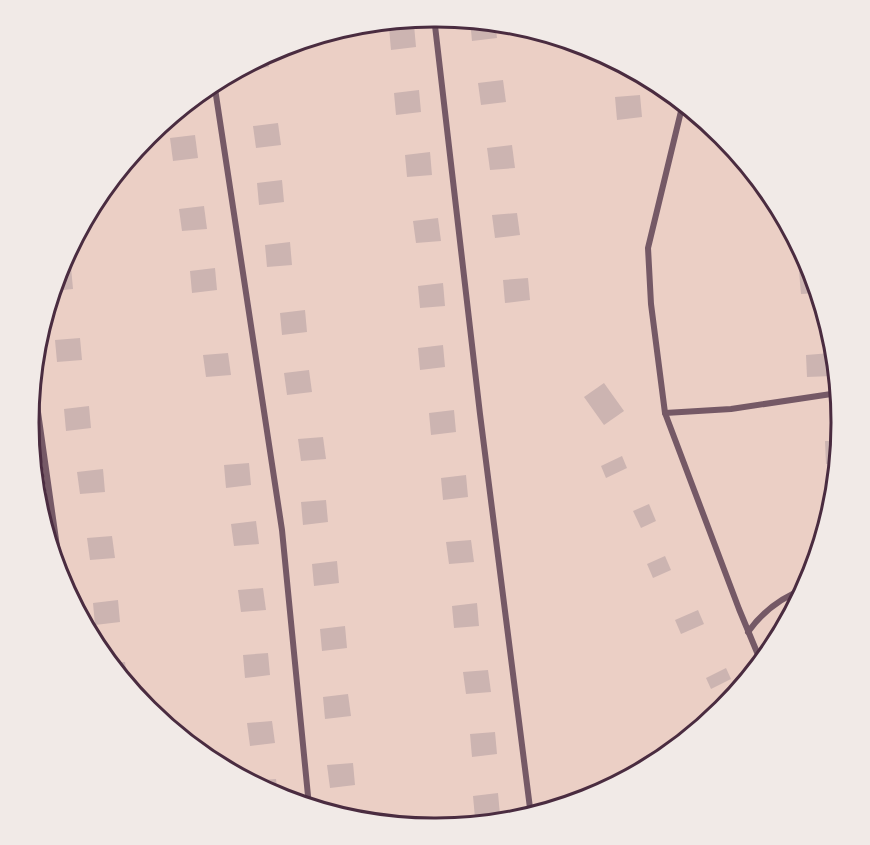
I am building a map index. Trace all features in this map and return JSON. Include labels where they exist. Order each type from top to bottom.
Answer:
[{"type":"street","points":[[435,27],[480,414],[530,806]]},
{"type":"street","points":[[216,94],[282,530],[308,797]]},
{"type":"street","points":[[681,113],[648,248],[651,304],[665,413],[757,652]]},
{"type":"street","points":[[665,413],[731,409],[830,394]]},
{"type":"street","points":[[39,420],[55,532]]},
{"type":"street","points":[[748,632],[767,609],[791,594]]},
{"type":"shaded area","points":[[409,28],[487,30],[537,40],[562,48],[633,80],[696,125],[749,182],[778,225],[790,248],[810,295],[817,320],[830,397],[830,448],[827,474],[810,550],[778,620],[749,663],[696,720],[633,765],[562,797],[537,805],[487,815],[409,817],[383,815],[333,805],[284,788],[237,765],[174,720],[121,663],[92,620],[80,597],[60,550],[53,525],[40,448],[39,422],[43,371],[60,295],[92,225],[121,182],[138,162],[174,125],[194,109],[237,80],[260,68],[333,40],[383,30]]},
{"type":"building","points":[[414,28],[416,47],[391,50],[389,30]]},
{"type":"building","points":[[471,29],[496,32],[497,38],[472,41]]},
{"type":"building","points":[[503,80],[506,102],[481,105],[478,83]]},
{"type":"building","points":[[419,90],[421,112],[396,115],[394,93]]},
{"type":"building","points":[[640,95],[642,117],[617,120],[615,97]]},
{"type":"building","points":[[278,123],[281,145],[256,148],[253,126]]},
{"type":"building","points":[[195,135],[198,158],[173,161],[170,138]]},
{"type":"building","points":[[512,145],[515,168],[490,170],[487,148]]},
{"type":"building","points":[[430,152],[432,175],[407,177],[405,155]]},
{"type":"building","points":[[282,180],[284,202],[259,205],[257,183]]},
{"type":"building","points":[[204,206],[207,229],[182,231],[179,209]]},
{"type":"building","points":[[517,213],[520,235],[495,238],[492,215]]},
{"type":"building","points":[[438,218],[441,241],[416,243],[413,221]]},
{"type":"building","points":[[290,242],[292,265],[267,267],[265,245]]},
{"type":"building","points":[[71,268],[73,289],[62,290]]},
{"type":"building","points":[[215,268],[217,290],[192,293],[190,271]]},
{"type":"building","points":[[800,271],[809,294],[801,294]]},
{"type":"building","points":[[528,278],[530,300],[505,303],[503,280]]},
{"type":"building","points":[[443,283],[445,306],[420,308],[418,286]]},
{"type":"building","points":[[305,310],[307,332],[282,335],[280,313]]},
{"type":"building","points":[[80,338],[82,360],[57,362],[55,340]]},
{"type":"building","points":[[443,345],[445,367],[420,370],[418,348]]},
{"type":"building","points":[[228,353],[231,375],[206,377],[203,355]]},
{"type":"building","points":[[824,354],[828,376],[807,377],[806,355]]},
{"type":"building","points":[[309,370],[312,392],[287,395],[284,373]]},
{"type":"building","points":[[604,383],[624,411],[604,425],[584,397]]},
{"type":"building","points":[[89,406],[91,428],[66,431],[64,409]]},
{"type":"building","points":[[454,410],[456,432],[431,435],[429,413]]},
{"type":"building","points":[[323,437],[326,459],[301,461],[298,439]]},
{"type":"building","points":[[825,441],[830,441],[828,464],[826,464]]},
{"type":"building","points":[[622,456],[627,468],[606,478],[601,466]]},
{"type":"building","points":[[249,463],[251,485],[226,488],[224,465]]},
{"type":"building","points":[[103,469],[105,492],[80,494],[77,472]]},
{"type":"building","points":[[466,475],[468,497],[443,500],[441,478]]},
{"type":"building","points":[[326,500],[328,522],[303,525],[301,502]]},
{"type":"building","points":[[649,504],[656,521],[641,528],[633,511]]},
{"type":"building","points":[[256,521],[259,544],[234,546],[231,524]]},
{"type":"building","points":[[112,536],[115,558],[90,560],[87,538]]},
{"type":"building","points":[[471,540],[474,562],[449,564],[446,542]]},
{"type":"building","points":[[665,556],[671,570],[653,578],[647,564]]},
{"type":"building","points":[[337,561],[339,583],[314,586],[312,564]]},
{"type":"building","points":[[263,588],[266,610],[241,612],[238,590]]},
{"type":"building","points":[[118,600],[120,622],[95,625],[93,603]]},
{"type":"building","points":[[477,603],[479,626],[454,628],[452,606]]},
{"type":"building","points":[[698,610],[704,624],[681,634],[675,620]]},
{"type":"building","points":[[345,626],[347,648],[322,651],[320,629]]},
{"type":"building","points":[[268,653],[270,675],[245,678],[243,655]]},
{"type":"building","points":[[726,668],[731,679],[711,689],[706,678]]},
{"type":"building","points":[[488,670],[491,692],[466,694],[463,672]]},
{"type":"building","points":[[348,694],[351,716],[325,719],[323,697]]},
{"type":"building","points":[[272,721],[275,743],[250,746],[247,723]]},
{"type":"building","points":[[495,732],[497,754],[472,757],[470,734]]},
{"type":"building","points":[[353,763],[355,785],[330,788],[327,765]]},
{"type":"building","points":[[276,779],[277,785],[266,780]]},
{"type":"building","points":[[498,793],[500,812],[475,816],[473,796]]}]
